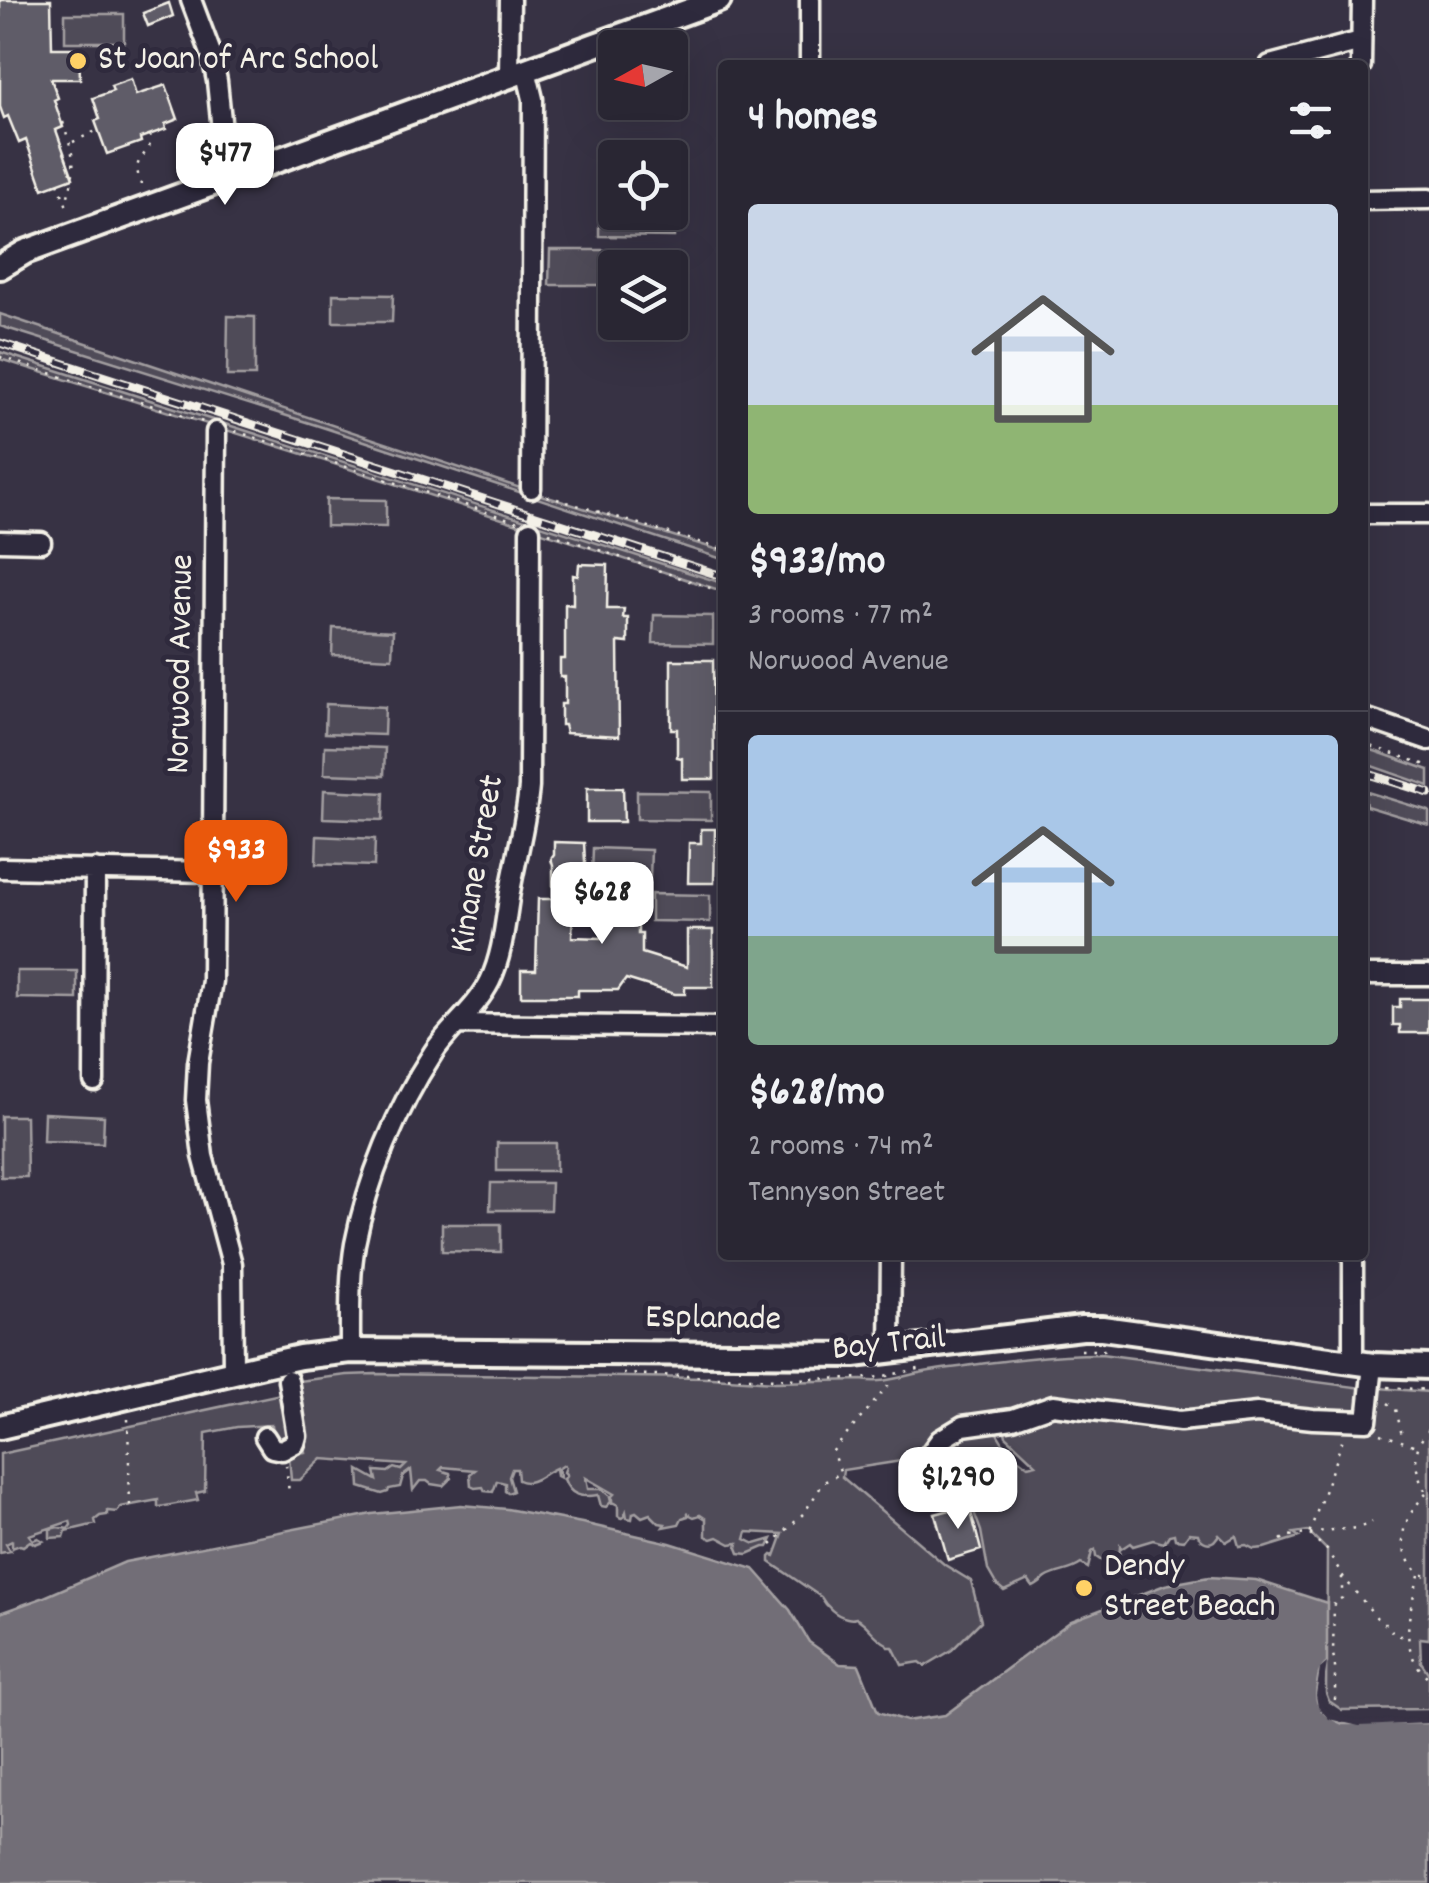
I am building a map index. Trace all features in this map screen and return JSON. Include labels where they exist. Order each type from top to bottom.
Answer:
[{"type":"main road","points":[[0,256],[25,252],[719,0]]},
{"type":"main road","points":[[0,268],[25,252]]},
{"type":"main road","name":"Esplanade","points":[[0,1426],[300,1357],[350,1351],[782,1356],[890,1352],[1102,1328],[1367,1382],[1429,1367]]},
{"type":"street","points":[[192,0],[215,68],[228,179]]},
{"type":"street","points":[[510,0],[517,73],[534,98],[536,491]]},
{"type":"street","points":[[810,0],[810,60]]},
{"type":"street","points":[[1360,60],[1362,0]]},
{"type":"street","points":[[1289,60],[1361,41]]},
{"type":"street","points":[[1368,200],[1429,199]]},
{"type":"street","name":"Norwood Avenue","points":[[222,429],[212,981],[196,1100],[203,1156],[232,1264],[232,1372]]},
{"type":"street","points":[[1368,514],[1429,514]]},
{"type":"street","name":"Kinane Street","points":[[350,1351],[352,1264],[366,1204],[400,1112],[435,1050],[485,990],[499,955],[527,809],[530,772],[530,528]]},
{"type":"street","points":[[0,541],[40,542]]},
{"type":"street","points":[[1368,719],[1429,740]]},
{"type":"street","points":[[0,868],[212,872]]},
{"type":"street","points":[[94,1081],[96,869]]},
{"type":"street","points":[[1368,976],[1429,975]]},
{"type":"street","points":[[457,1024],[718,1027]]},
{"type":"street","points":[[890,1352],[891,1260]]},
{"type":"street","points":[[915,1474],[940,1440],[967,1424],[1013,1419],[1053,1405],[1180,1421],[1257,1412],[1366,1421],[1367,1382],[1354,1260]]},
{"type":"street","points":[[265,1437],[272,1448],[285,1449],[295,1444],[288,1380]]},
{"type":"path","points":[[63,122],[74,156],[74,178],[66,202]]},
{"type":"path","points":[[70,143],[98,130]]},
{"type":"path","points":[[141,186],[138,163],[151,147],[150,134]]},
{"type":"path","points":[[58,183],[69,212]]},
{"type":"path","points":[[0,357],[718,591]]},
{"type":"path","points":[[536,491],[718,548]]},
{"type":"path","points":[[1368,745],[1429,766]]},
{"type":"path","points":[[1079,1350],[1110,1350]]},
{"type":"path","name":"Bay Trail","points":[[610,1374],[887,1376],[922,1368]]},
{"type":"path","points":[[770,1545],[804,1513],[824,1482],[841,1473],[832,1452],[888,1386],[887,1376]]},
{"type":"path","points":[[1367,1382],[1429,1390]]},
{"type":"path","points":[[1367,1382],[1373,1429],[1418,1446]]},
{"type":"path","points":[[1367,1382],[1396,1408],[1403,1442]]},
{"type":"path","points":[[130,1417],[130,1508]]},
{"type":"path","points":[[1309,1534],[1350,1420]]},
{"type":"path","points":[[1429,1430],[1418,1446],[1416,1467],[1427,1496],[1408,1519],[1402,1538],[1414,1570],[1429,1576]]},
{"type":"path","points":[[285,1449],[289,1493]]},
{"type":"path","points":[[1280,1540],[1325,1529],[1360,1529],[1372,1522]]},
{"type":"path","points":[[1309,1534],[1327,1550],[1342,1576],[1376,1618],[1396,1636],[1408,1636]]},
{"type":"path","points":[[1419,1574],[1408,1636],[1418,1669],[1429,1678]]},
{"type":"path","points":[[1335,1700],[1334,1602],[1342,1598],[1342,1576]]},
{"type":"shaded area","points":[[65,14],[124,14],[124,42],[65,42]]},
{"type":"shaded area","points":[[599,230],[674,230],[674,237],[599,236]]},
{"type":"shaded area","points":[[550,250],[598,250],[598,285],[549,285]]},
{"type":"shaded area","points":[[333,294],[393,295],[392,322],[333,322]]},
{"type":"shaded area","points":[[0,314],[541,495],[718,550],[718,558],[319,426],[0,326]]},
{"type":"shaded area","points":[[228,316],[255,317],[255,376],[227,376]]},
{"type":"shaded area","points":[[0,352],[718,582],[718,590],[319,459],[0,359]]},
{"type":"shaded area","points":[[326,499],[386,500],[386,527],[326,526]]},
{"type":"shaded area","points":[[654,615],[713,616],[713,644],[653,643]]},
{"type":"shaded area","points":[[333,628],[393,631],[392,658],[332,655]]},
{"type":"shaded area","points":[[326,704],[385,707],[384,735],[325,733]]},
{"type":"shaded area","points":[[325,746],[385,748],[384,776],[324,774]]},
{"type":"shaded area","points":[[1368,749],[1429,770],[1429,786],[1368,765]]},
{"type":"shaded area","points":[[324,790],[384,793],[383,820],[323,818]]},
{"type":"shaded area","points":[[637,791],[711,792],[711,820],[637,819]]},
{"type":"shaded area","points":[[1368,792],[1429,811],[1429,825],[1368,807]]},
{"type":"shaded area","points":[[317,836],[375,839],[374,866],[316,864]]},
{"type":"shaded area","points":[[593,848],[651,850],[650,878],[592,876]]},
{"type":"shaded area","points":[[651,894],[710,895],[710,922],[651,921]]},
{"type":"shaded area","points":[[17,971],[77,971],[77,999],[17,998]]},
{"type":"shaded area","points":[[44,1113],[104,1116],[103,1143],[43,1141]]},
{"type":"shaded area","points":[[1,1116],[26,1116],[27,1177],[1,1177]]},
{"type":"shaded area","points":[[497,1143],[556,1143],[556,1171],[497,1171]]},
{"type":"shaded area","points":[[491,1183],[551,1183],[550,1210],[490,1210]]},
{"type":"shaded area","points":[[442,1224],[501,1224],[501,1252],[442,1251]]},
{"type":"shaded area","points":[[1101,1354],[1363,1388],[1364,1408],[1336,1415],[972,1415],[940,1430],[914,1459],[843,1470],[842,1477],[945,1565],[971,1581],[981,1621],[952,1650],[925,1666],[920,1662],[902,1665],[893,1647],[888,1647],[859,1620],[835,1613],[821,1597],[770,1562],[783,1534],[747,1532],[745,1539],[755,1544],[772,1539],[768,1547],[748,1554],[739,1553],[738,1543],[706,1536],[706,1519],[700,1515],[688,1514],[679,1524],[663,1527],[665,1524],[650,1514],[642,1517],[636,1512],[632,1519],[627,1518],[626,1512],[621,1518],[618,1505],[612,1502],[614,1494],[586,1478],[588,1489],[601,1489],[611,1502],[601,1506],[598,1495],[581,1496],[573,1492],[564,1479],[564,1465],[558,1469],[561,1478],[556,1468],[528,1482],[518,1480],[517,1469],[512,1469],[509,1477],[513,1491],[508,1493],[505,1483],[497,1481],[493,1492],[471,1486],[470,1474],[475,1470],[443,1467],[440,1470],[450,1473],[451,1478],[443,1486],[420,1481],[413,1490],[411,1470],[403,1476],[400,1487],[382,1494],[360,1487],[359,1470],[377,1480],[375,1471],[401,1470],[406,1465],[322,1459],[300,1480],[291,1480],[289,1455],[305,1452],[295,1391],[299,1381],[376,1374],[879,1381],[1015,1360]]},
{"type":"shaded area","points":[[1379,1388],[1429,1392],[1429,1639],[1420,1638],[1421,1662],[1429,1674],[1429,1709],[1342,1710],[1329,1701],[1327,1550],[1308,1531],[1254,1549],[1239,1546],[1236,1536],[1226,1542],[1219,1535],[1209,1543],[1198,1534],[1189,1533],[1184,1540],[1175,1539],[1174,1534],[1164,1543],[1153,1540],[1120,1547],[1119,1558],[1112,1556],[1102,1561],[1095,1550],[1088,1568],[1081,1564],[1033,1587],[1028,1580],[1004,1591],[988,1570],[971,1504],[952,1477],[941,1448],[970,1432],[994,1428],[1012,1453],[1028,1466],[1036,1464],[1006,1436],[1004,1428],[1054,1410],[1146,1424],[1172,1432],[1241,1419],[1345,1429],[1377,1418]]},
{"type":"shaded area","points":[[285,1393],[290,1434],[274,1441],[272,1425],[206,1433],[205,1491],[196,1493],[198,1500],[160,1507],[158,1500],[121,1507],[117,1512],[107,1511],[107,1515],[95,1520],[96,1524],[66,1531],[64,1537],[50,1538],[50,1529],[68,1529],[70,1521],[29,1535],[33,1540],[43,1541],[12,1548],[12,1541],[6,1544],[10,1551],[0,1553],[0,1454]]},
{"type":"shaded area","points":[[461,1505],[582,1523],[670,1543],[754,1569],[790,1610],[809,1642],[840,1664],[859,1665],[878,1712],[907,1721],[945,1715],[1071,1621],[1165,1585],[1209,1577],[1256,1580],[1327,1603],[1327,1663],[1319,1673],[1316,1693],[1321,1710],[1343,1724],[1429,1723],[1429,1883],[0,1883],[0,1613],[125,1562],[372,1514]]},
{"type":"pier","points":[[1327,1663],[1321,1700],[1332,1714],[1360,1721],[1429,1718],[1429,1723],[1359,1726],[1329,1719],[1318,1707],[1316,1695],[1320,1669]]},
{"type":"building","points":[[0,0],[51,0],[52,48],[79,48],[80,79],[51,79],[63,127],[56,130],[73,178],[43,189],[26,140],[19,143],[0,107]]},
{"type":"building","points":[[169,3],[173,16],[148,26],[143,13]]},
{"type":"building","points":[[131,79],[136,95],[166,85],[178,119],[165,124],[166,129],[140,138],[141,142],[107,154],[95,121],[100,119],[93,98]]},
{"type":"building","points":[[579,564],[608,565],[607,609],[624,609],[623,618],[628,618],[628,643],[618,642],[619,736],[566,733],[561,725],[561,704],[565,704],[560,659],[565,659],[565,604],[573,605],[573,575],[578,576]]},
{"type":"building","points":[[671,660],[713,660],[714,779],[682,779],[677,729],[671,729]]},
{"type":"building","points":[[587,788],[623,788],[624,822],[587,822]]},
{"type":"building","points":[[701,829],[715,829],[714,883],[688,883],[689,843],[701,843]]},
{"type":"building","points":[[554,842],[584,843],[583,880],[574,880],[572,937],[602,938],[602,924],[636,924],[638,934],[642,934],[642,953],[687,967],[687,930],[713,930],[713,987],[685,987],[685,994],[675,994],[626,979],[618,990],[578,990],[578,996],[521,996],[521,970],[536,970],[538,899],[553,899]]},
{"type":"building","points":[[1400,999],[1429,999],[1428,1033],[1400,1033],[1400,1025],[1393,1025],[1393,1007],[1400,1007]]},
{"type":"building","points":[[969,1505],[981,1550],[948,1560],[935,1514]]},
{"type":"railway","points":[[0,343],[718,575]]},
{"type":"railway","points":[[1368,774],[1429,793]]},
{"type":"place","name":"St Joan of Arc School","points":[[78,61]]},
{"type":"place","name":"Dendy Street Beach","points":[[1084,1588]]}]
